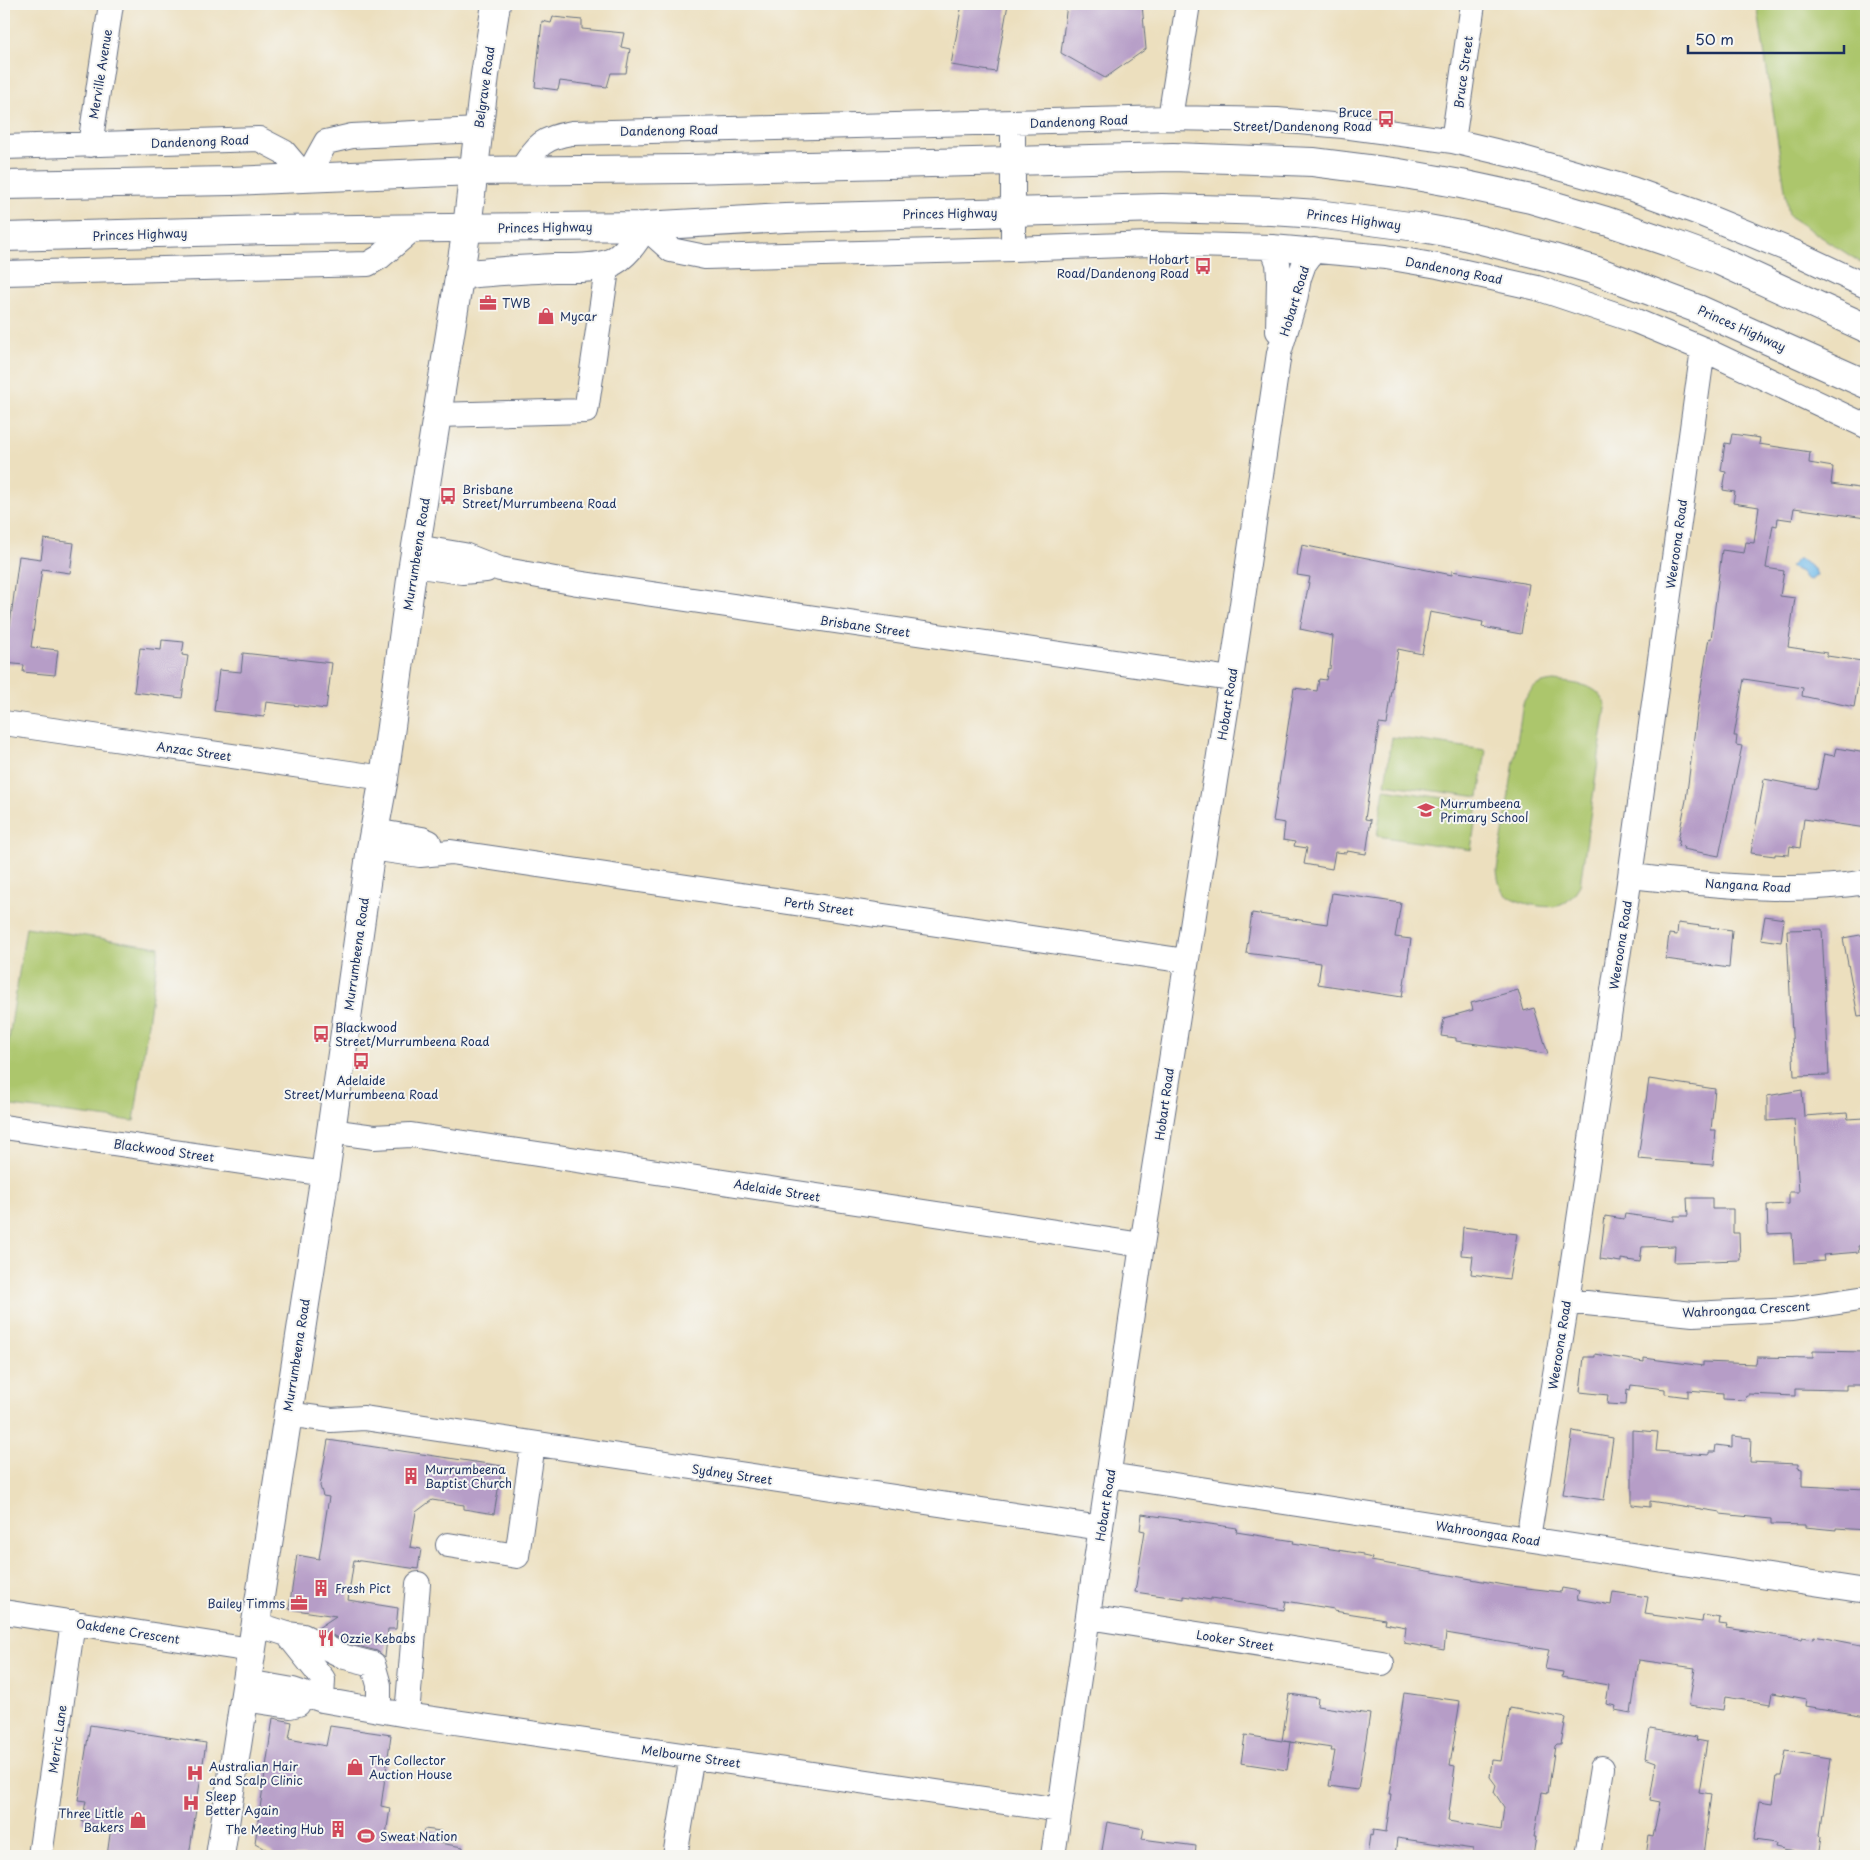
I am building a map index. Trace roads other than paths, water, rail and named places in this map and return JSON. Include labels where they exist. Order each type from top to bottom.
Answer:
[{"type":"main road","name":"Belgrave Road","points":[[474,171],[496,4]]},
{"type":"main road","points":[[4,186],[521,170],[687,169],[1173,157],[1272,160],[1368,168],[1462,184],[1531,199],[1606,221],[1720,261],[1866,328]]},
{"type":"main road","name":"Murrumbeena Road","points":[[220,1856],[373,840],[384,778],[415,556],[467,228],[474,171]]},
{"type":"main road","name":"Princes Highway","points":[[4,237],[269,230],[644,226],[786,218],[1162,208],[1272,211],[1355,218],[1462,235],[1553,258],[1629,282],[1740,327],[1866,384]]},
{"type":"main road","points":[[459,275],[590,267],[608,263],[621,255],[634,243],[644,226]]},
{"type":"street","name":"Merville Avenue","points":[[90,145],[111,4]]},
{"type":"street","points":[[1170,118],[1188,4]]},
{"type":"street","name":"Bruce Street","points":[[1453,141],[1473,4]]},
{"type":"street","name":"Dandenong Road","points":[[521,170],[536,147],[557,136],[572,133],[1170,118],[1277,120],[1318,123],[1453,141],[1548,164],[1632,189],[1696,212],[1794,252],[1866,286]]},
{"type":"street","name":"Dandenong Road","points":[[1014,123],[1014,250]]},
{"type":"street","points":[[306,178],[326,142],[352,136],[479,130]]},
{"type":"street","name":"Dandenong Road","points":[[4,147],[259,139],[284,152],[306,178]]},
{"type":"street","name":"Dandenong Road","points":[[644,226],[671,250],[705,258],[1014,250],[1151,244],[1314,250],[1429,264],[1537,288],[1636,321],[1704,349],[1866,426]]},
{"type":"street","points":[[4,273],[368,264],[380,257],[414,228]]},
{"type":"street","points":[[92,235],[111,270]]},
{"type":"street","name":"Hobart Road","points":[[1053,1856],[1142,1245],[1231,679],[1279,353],[1279,277],[1278,263],[1272,247]]},
{"type":"street","name":"Hobart Road","points":[[1279,353],[1295,300],[1299,278],[1304,264],[1314,250]]},
{"type":"street","points":[[437,414],[586,411],[608,263]]},
{"type":"street","name":"Weeroona Road","points":[[1528,1539],[1567,1301],[1630,876],[1704,349]]},
{"type":"street","name":"Brisbane Street","points":[[415,556],[462,572],[500,570],[1231,679]]},
{"type":"street","name":"Anzac Street","points":[[4,723],[384,778]]},
{"type":"street","name":"Perth Street","points":[[373,840],[420,855],[451,852],[1186,961]]},
{"type":"street","name":"Nangana Road","points":[[1630,876],[1755,887],[1840,886],[1866,882]]},
{"type":"street","name":"Adelaide Street","points":[[331,1123],[374,1137],[411,1135],[1142,1245]]},
{"type":"street","name":"Blackwood Street","points":[[4,1127],[324,1174]]},
{"type":"street","name":"Wahroongaa Crescent","points":[[1567,1301],[1693,1314],[1792,1309],[1866,1298]]},
{"type":"street","name":"Sydney Street","points":[[288,1406],[331,1420],[364,1418],[1101,1528]]},
{"type":"street","points":[[448,1545],[517,1556],[533,1444]]},
{"type":"street","name":"Wahroongaa Road","points":[[1109,1475],[1866,1591]]},
{"type":"street","points":[[407,1715],[418,1584]]},
{"type":"street","name":"Oakdene Crescent","points":[[4,1612],[251,1650]]},
{"type":"street","name":"Looker Street","points":[[1088,1617],[1382,1663]]},
{"type":"street","name":"Merric Lane","points":[[40,1856],[73,1622]]},
{"type":"street","points":[[256,1624],[287,1634],[303,1636],[346,1657],[373,1664],[379,1685],[379,1710]]},
{"type":"street","points":[[287,1634],[323,1680],[322,1700]]},
{"type":"street","name":"Melbourne Street","points":[[245,1691],[293,1690],[322,1700],[407,1715],[1060,1810]]},
{"type":"street","points":[[675,1856],[692,1756]]},
{"type":"street","points":[[1588,1856],[1602,1768]]},
{"type":"water","points":[[1798,559],[1801,559],[1815,570],[1817,575],[1811,580],[1806,579],[1801,572],[1790,567]]},
{"type":"place","name":"Bruce Street/Dandenong Road","points":[[1386,119]]},
{"type":"place","name":"Hobart Road/Dandenong Road","points":[[1203,266]]},
{"type":"place","name":"TWB","points":[[488,303]]},
{"type":"place","name":"Mycar","points":[[546,316]]},
{"type":"place","name":"Brisbane Street/Murrumbeena Road","points":[[448,496]]},
{"type":"place","name":"Murrumbeena Primary School","points":[[1426,810]]},
{"type":"place","name":"Blackwood Street/Murrumbeena Road","points":[[321,1034]]},
{"type":"place","name":"Adelaide Street/Murrumbeena Road","points":[[361,1061]]},
{"type":"place","name":"Murrumbeena Baptist Church","points":[[411,1476]]},
{"type":"place","name":"Fresh Pict","points":[[321,1588]]},
{"type":"place","name":"Bailey Timms","points":[[299,1603]]},
{"type":"place","name":"Ozzie Kebabs","points":[[326,1638]]},
{"type":"place","name":"The Collector Auction House","points":[[355,1767]]},
{"type":"place","name":"Australian Hair and Scalp Clinic","points":[[195,1773]]},
{"type":"place","name":"Sleep Better Again","points":[[191,1803]]},
{"type":"place","name":"Three Little Bakers","points":[[138,1820]]},
{"type":"place","name":"The Meeting Hub","points":[[338,1829]]},
{"type":"place","name":"Sweat Nation","points":[[366,1836]]}]
